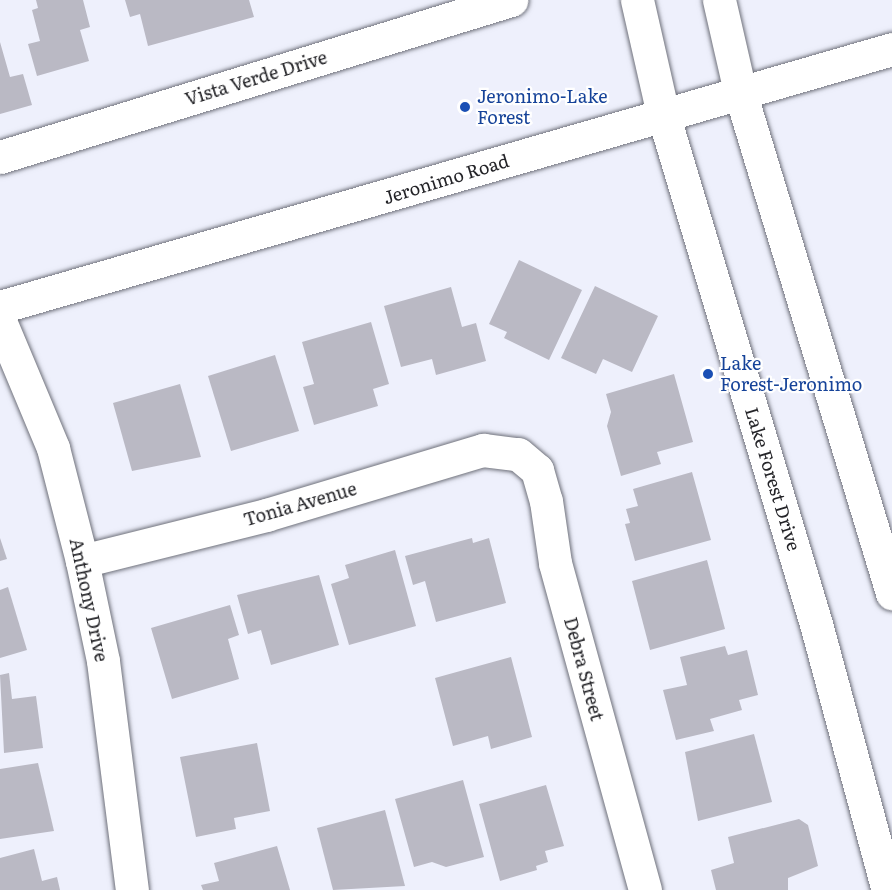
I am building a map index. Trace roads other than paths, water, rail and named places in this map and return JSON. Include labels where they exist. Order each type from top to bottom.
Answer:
[{"type":"main road","name":"Vista Verde Drive","points":[[0,157],[511,0]]},
{"type":"main road","name":"Lake Forest Drive","points":[[637,0],[663,114],[816,624],[888,890]]},
{"type":"main road","points":[[719,0],[740,92],[892,593]]},
{"type":"main road","name":"Jeronimo Road","points":[[0,307],[892,49]]},
{"type":"main road","name":"Anthony Drive","points":[[0,321],[53,448],[82,561],[103,661],[132,890]]},
{"type":"main road","name":"Tonia Avenue","points":[[82,561],[266,515],[483,450],[518,454]]},
{"type":"main road","name":"Debra Street","points":[[518,454],[537,470],[546,501],[555,563],[645,890]]},
{"type":"place","name":"Jeronimo-Lake Forest","points":[[465,107]]},
{"type":"place","name":"Lake Forest-Jeronimo","points":[[708,374]]}]
